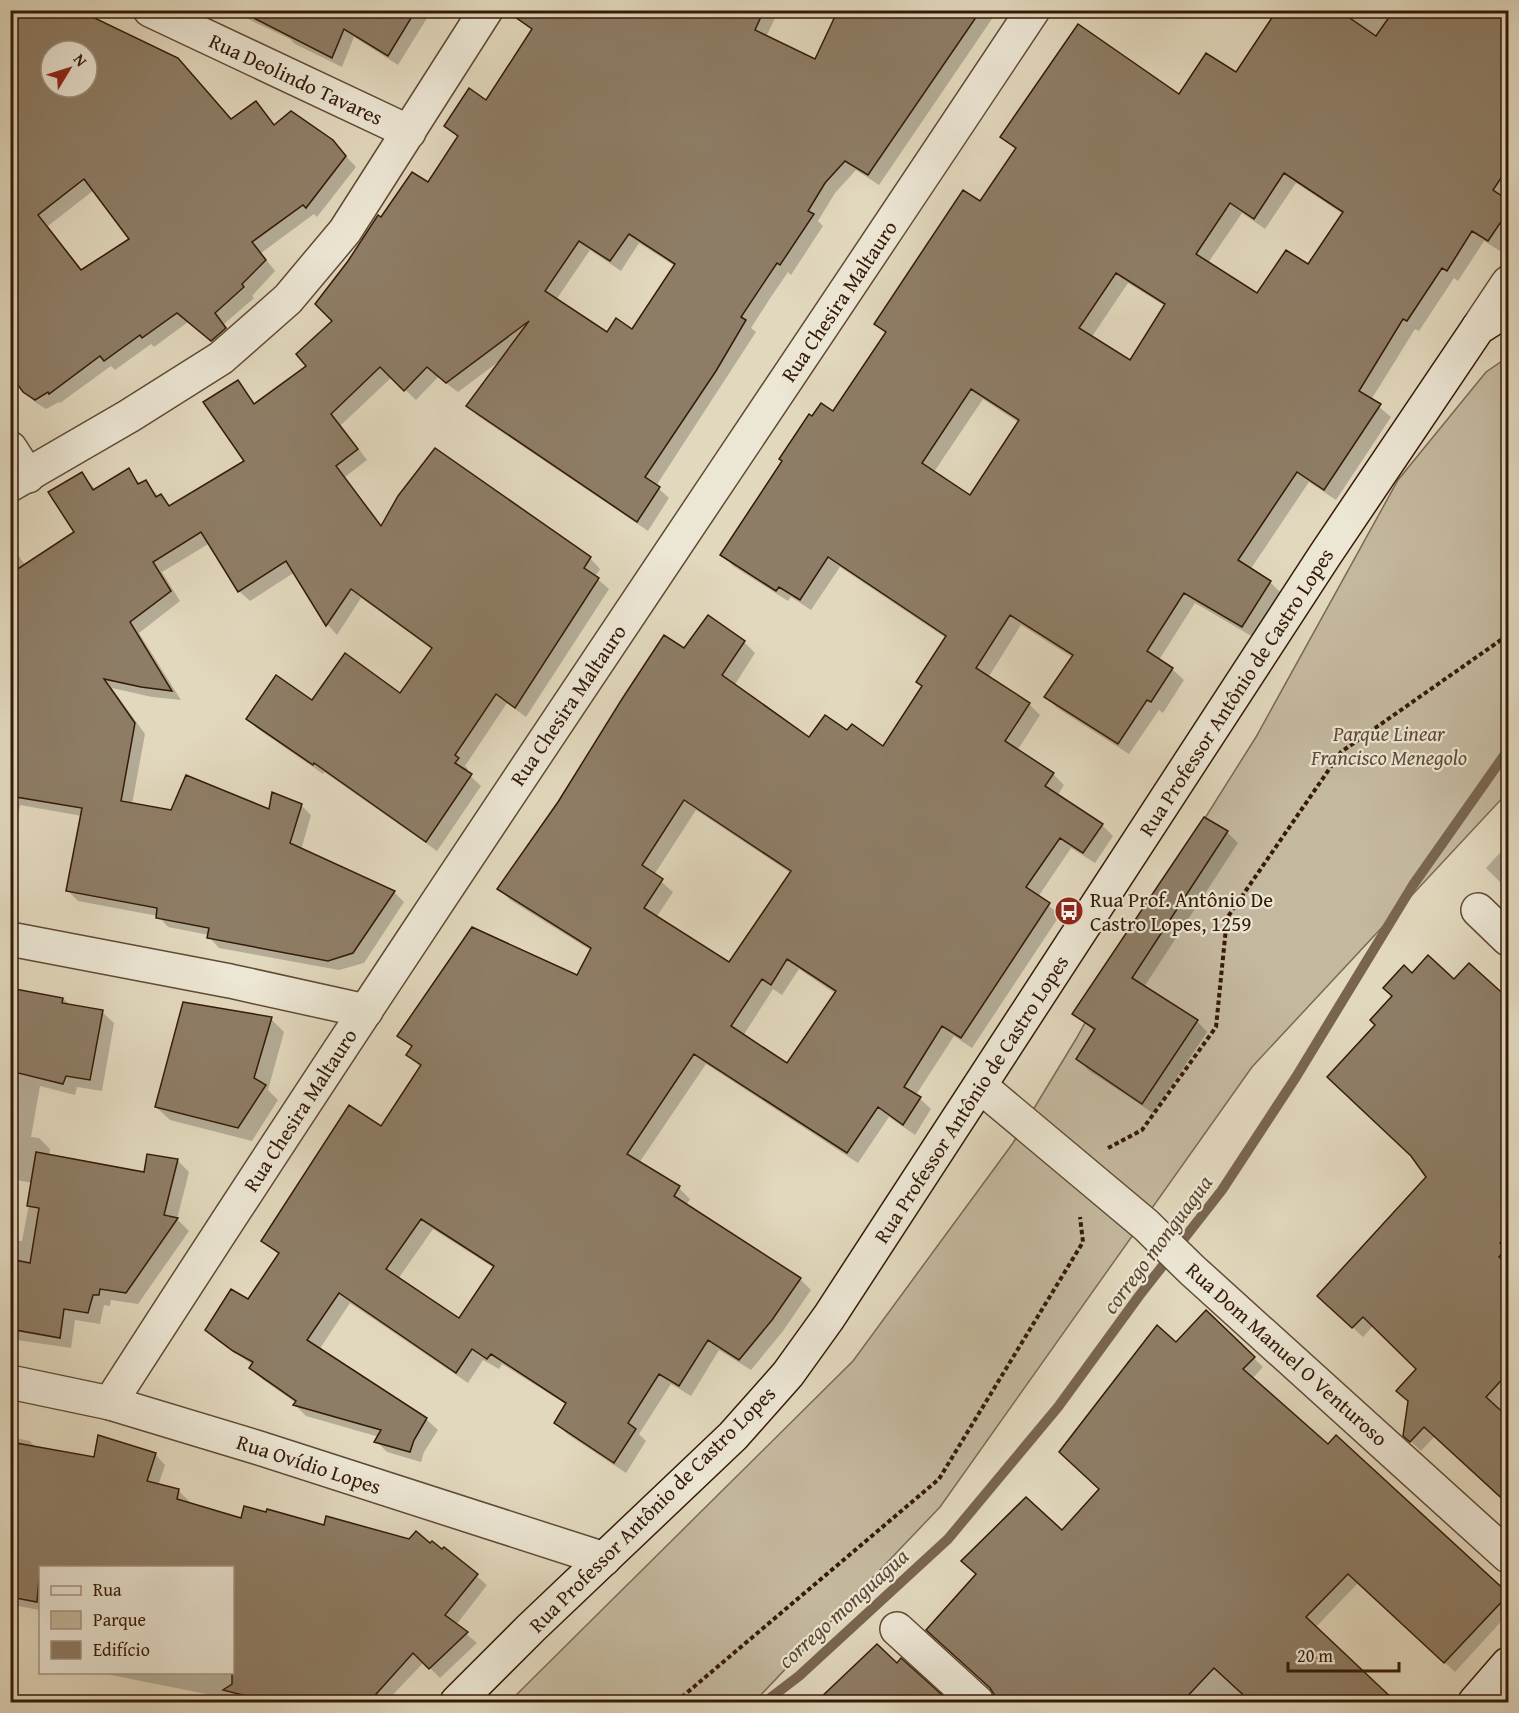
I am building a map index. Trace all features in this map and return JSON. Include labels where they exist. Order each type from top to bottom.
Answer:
[{"type":"street","name":"Rua Deolindo Tavares","points":[[150,10],[410,132]]},
{"type":"street","points":[[10,448],[19,481],[221,358],[288,299],[345,231],[486,10]]},
{"type":"street","name":"Rua Chesira Maltauro","points":[[110,1403],[224,1225],[537,752],[801,360],[1032,10]]},
{"type":"street","name":"Rua Professor Antônio de Castro Lopes","points":[[457,1702],[531,1628],[733,1436],[788,1374],[829,1317],[1325,555],[1509,284]]},
{"type":"street","points":[[1478,328],[1509,309]]},
{"type":"street","points":[[1478,910],[1509,939]]},
{"type":"street","points":[[10,939],[230,981],[366,1011]]},
{"type":"street","name":"Rua Dom Manuel O Venturoso","points":[[980,1086],[1146,1226],[1509,1556]]},
{"type":"street","name":"Rua Ovídio Lopes","points":[[10,1382],[110,1403],[259,1448],[604,1559]]},
{"type":"street","points":[[897,1629],[977,1702]]},
{"type":"street","points":[[1475,1702],[1507,1669]]},
{"type":"green space","name":"Parque Linear Francisco Menegolo","points":[[1508,357],[1508,792],[1252,1067],[940,1507],[754,1702],[509,1702],[853,1361],[1013,1143],[1076,1039],[1154,899],[1256,737],[1398,480],[1486,372]]},
{"type":"building","points":[[10,10],[78,10],[178,58],[231,119],[256,101],[274,125],[291,111],[333,140],[346,156],[306,208],[303,205],[252,242],[266,260],[242,284],[244,287],[215,313],[226,328],[211,341],[177,313],[142,338],[140,335],[104,361],[100,356],[49,394],[48,392],[35,400],[23,392],[10,374]],"holes":[[[84,179],[129,239],[81,270],[38,215]]]},
{"type":"building","points":[[238,10],[416,10],[388,56],[344,29],[332,58]]},
{"type":"building","points":[[505,10],[764,10],[755,30],[815,59],[838,10],[981,10],[868,175],[845,161],[825,183],[808,211],[814,214],[780,265],[777,263],[741,317],[746,320],[716,371],[645,477],[660,487],[637,522],[466,406],[529,321],[446,383],[427,367],[404,391],[380,367],[331,414],[358,449],[336,466],[381,526],[398,496],[435,448],[591,557],[584,568],[599,578],[515,708],[496,694],[455,755],[459,758],[455,763],[472,774],[426,842],[314,763],[313,765],[246,719],[276,675],[312,700],[345,653],[400,693],[432,648],[351,589],[326,626],[286,561],[238,592],[201,532],[153,562],[171,591],[130,622],[172,691],[104,679],[135,723],[121,801],[171,810],[186,775],[269,809],[272,792],[302,804],[290,843],[395,891],[353,953],[328,961],[207,938],[209,928],[156,918],[157,908],[66,891],[82,808],[10,796],[10,574],[74,532],[48,492],[82,472],[93,490],[129,468],[138,484],[146,480],[156,497],[161,494],[169,506],[244,461],[203,402],[238,380],[254,404],[306,366],[296,354],[332,321],[315,304],[348,261],[378,215],[381,217],[412,172],[428,182],[458,136],[444,126],[469,88],[486,100],[532,29]],"holes":[[[629,234],[675,264],[632,329],[616,318],[607,332],[545,291],[579,241],[610,261]]]},
{"type":"building","points":[[1277,10],[1338,10],[1376,36],[1394,10],[1509,10],[1509,166],[1493,190],[1509,201],[1509,210],[1488,241],[1472,231],[1447,271],[1442,268],[1407,321],[1403,319],[1359,391],[1381,404],[1324,490],[1297,472],[1238,560],[1271,581],[1242,627],[1184,593],[1147,651],[1173,668],[1151,702],[1147,700],[1118,744],[1044,697],[1073,655],[1010,615],[976,668],[1030,703],[1005,741],[1054,773],[1045,786],[1103,824],[1083,853],[1060,838],[1026,887],[1050,903],[961,1038],[942,1026],[904,1087],[921,1097],[903,1125],[878,1107],[847,1153],[694,1054],[627,1154],[680,1186],[674,1196],[801,1278],[772,1320],[739,1360],[708,1340],[679,1386],[659,1374],[628,1423],[636,1429],[614,1463],[554,1423],[566,1403],[491,1354],[487,1359],[472,1349],[456,1373],[339,1293],[307,1340],[427,1418],[410,1452],[374,1442],[381,1430],[293,1405],[296,1401],[249,1368],[253,1362],[233,1351],[205,1330],[231,1289],[248,1299],[279,1253],[261,1241],[349,1105],[381,1126],[421,1065],[406,1055],[412,1046],[397,1036],[472,927],[577,975],[591,948],[497,889],[558,802],[664,635],[684,648],[708,615],[745,641],[722,675],[809,737],[825,715],[847,730],[852,724],[883,746],[922,686],[916,682],[946,636],[828,557],[800,600],[779,587],[776,591],[720,555],[782,461],[779,459],[809,414],[812,416],[821,403],[833,411],[886,332],[874,324],[963,190],[980,201],[1016,148],[1000,137],[1078,24],[1179,94],[1206,53],[1236,72]],"holes":[[[1284,173],[1343,212],[1308,264],[1286,250],[1257,293],[1196,254],[1230,203],[1254,219]],[[1116,273],[1165,304],[1130,360],[1079,328]],[[971,389],[1019,420],[970,495],[922,463]],[[684,800],[791,871],[729,962],[644,908],[663,879],[642,865]],[[787,959],[836,991],[787,1063],[731,1026],[762,979],[771,985]],[[421,1219],[494,1266],[459,1318],[386,1269]]]},
{"type":"building","points":[[1204,817],[1228,831],[1132,978],[1198,1020],[1142,1104],[1076,1059],[1095,1029],[1072,1014]]},
{"type":"building","points":[[1428,955],[1454,979],[1469,963],[1509,999],[1509,1234],[1500,1243],[1506,1249],[1499,1257],[1509,1266],[1509,1372],[1486,1397],[1509,1418],[1509,1505],[1424,1427],[1410,1442],[1403,1436],[1408,1401],[1396,1391],[1416,1369],[1363,1317],[1352,1328],[1317,1296],[1426,1177],[1411,1156],[1327,1077],[1375,1025],[1370,1020],[1392,996],[1383,988],[1404,965],[1412,973]]},
{"type":"building","points":[[10,988],[63,998],[62,1003],[103,1010],[90,1080],[66,1076],[63,1084],[10,1071]]},
{"type":"building","points":[[183,1002],[272,1017],[254,1078],[266,1085],[238,1128],[155,1107]]},
{"type":"building","points":[[36,1152],[144,1172],[147,1154],[178,1159],[164,1215],[178,1218],[126,1293],[100,1289],[99,1295],[93,1295],[88,1313],[64,1309],[60,1338],[10,1329],[10,1259],[30,1263],[39,1208],[27,1206]]},
{"type":"building","points":[[1206,1310],[1255,1357],[1243,1369],[1328,1444],[1336,1435],[1509,1594],[1444,1663],[1348,1574],[1306,1617],[1396,1702],[1251,1702],[1214,1668],[1182,1702],[995,1702],[995,1696],[990,1688],[926,1630],[976,1574],[961,1561],[1026,1497],[1062,1530],[1099,1489],[1059,1452],[1157,1325],[1176,1342]]},
{"type":"building","points":[[98,1435],[156,1453],[147,1481],[179,1489],[177,1499],[241,1518],[244,1506],[266,1512],[267,1509],[324,1525],[326,1516],[409,1539],[416,1531],[430,1543],[432,1541],[442,1549],[444,1547],[478,1574],[445,1615],[468,1632],[429,1669],[413,1653],[369,1702],[270,1702],[223,1690],[232,1684],[232,1674],[234,1674],[234,1566],[39,1566],[37,1602],[10,1597],[10,1442],[94,1457]]},
{"type":"building","points":[[877,1644],[897,1663],[901,1658],[950,1702],[816,1702]]},
{"type":"waterway","name":"corrego monguagua","points":[[765,1702],[799,1676],[948,1539],[1058,1407],[1139,1296],[1222,1190],[1296,1077],[1413,885],[1508,750]]},
{"type":"place","name":"Rua Prof. Antônio De Castro Lopes, 1259","points":[[1069,911]]}]
